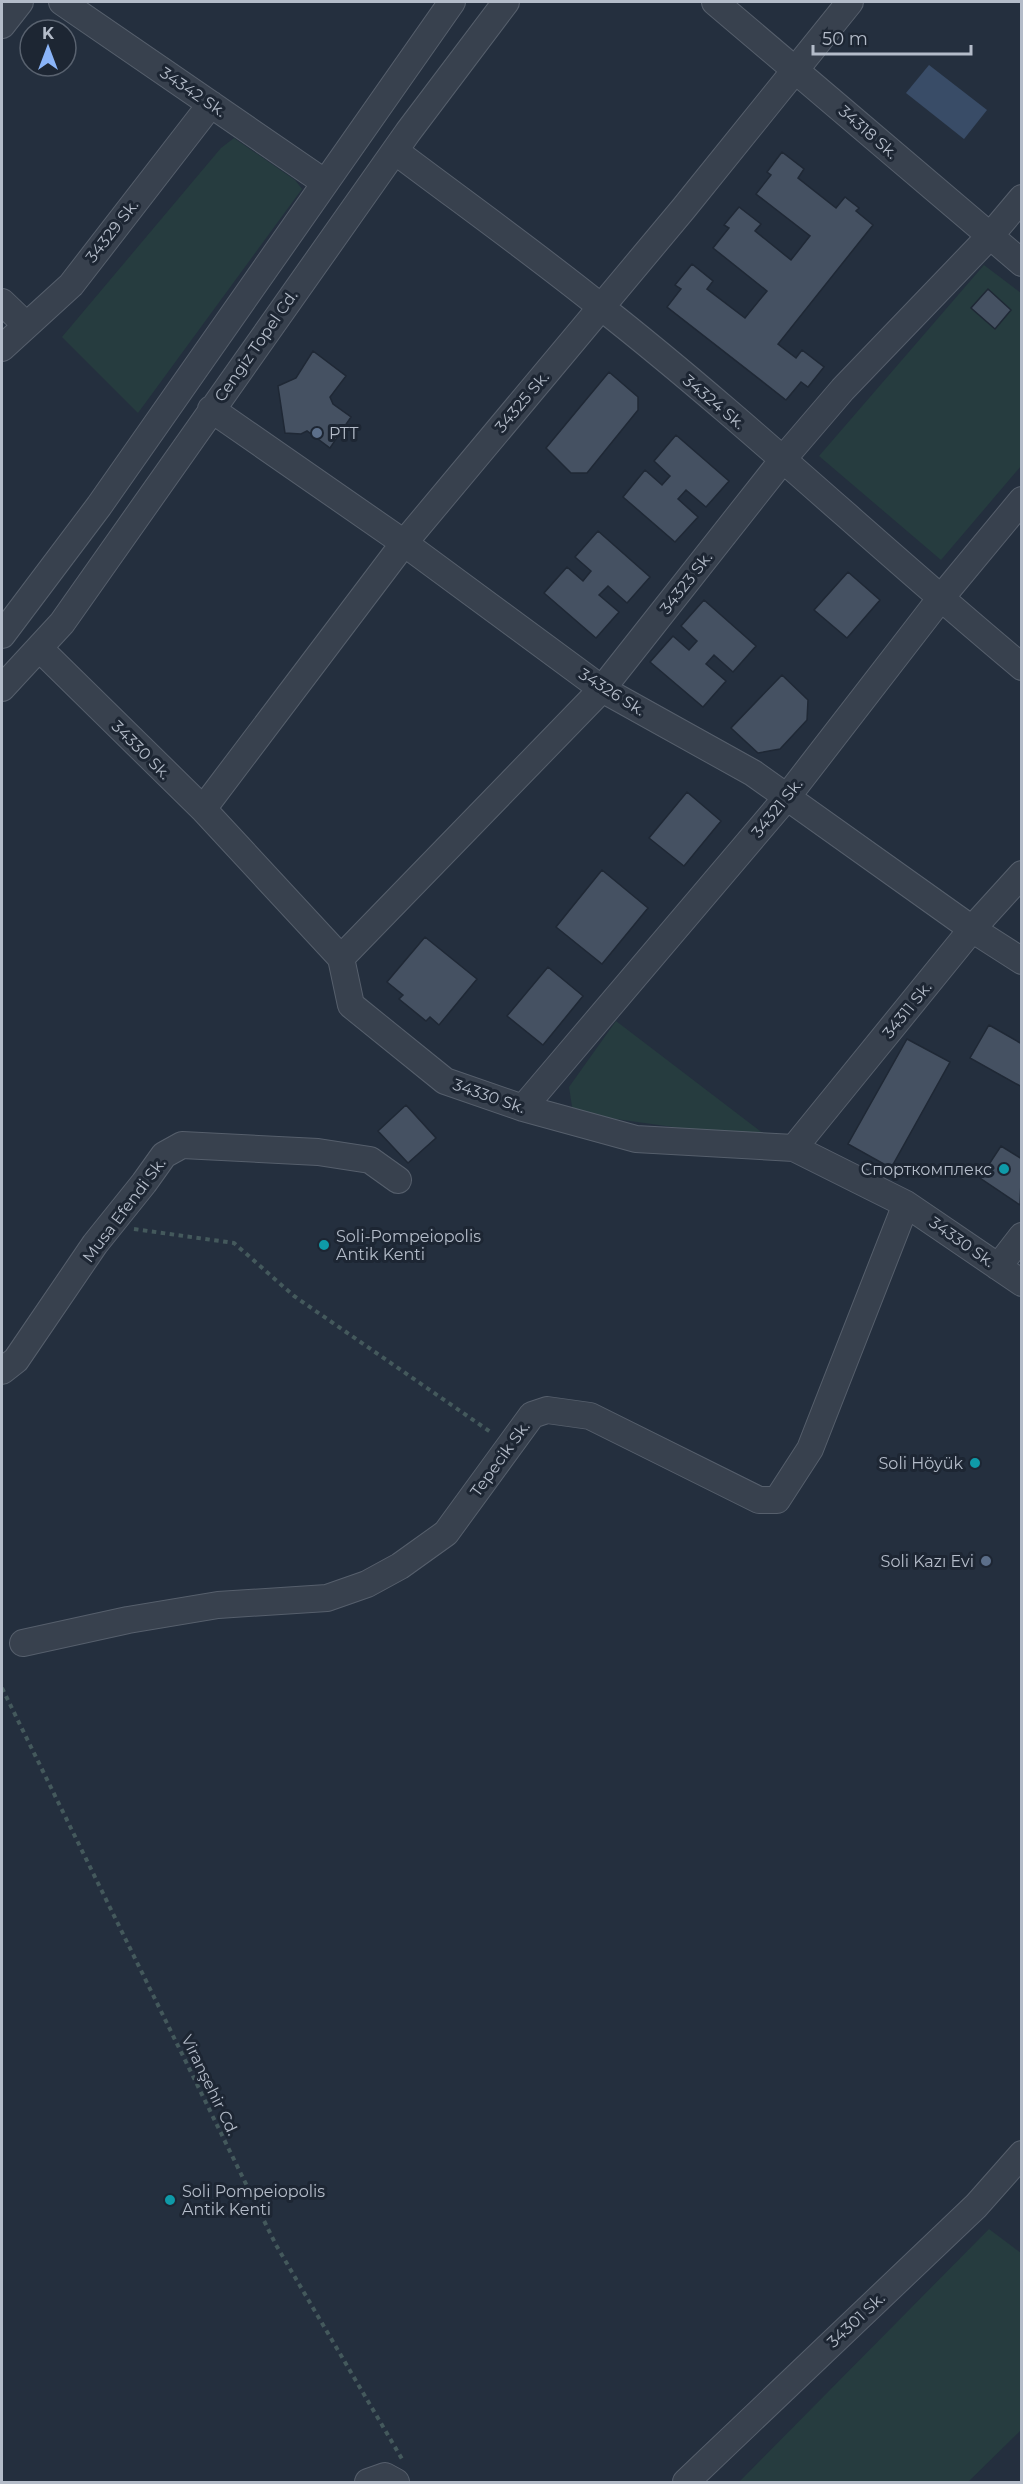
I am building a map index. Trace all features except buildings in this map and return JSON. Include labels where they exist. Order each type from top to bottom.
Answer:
[{"type":"street","points":[[2,25],[20,2]]},
{"type":"street","name":"34342 Sk.","points":[[62,2],[324,182]]},
{"type":"street","points":[[3,629],[99,506],[452,2]]},
{"type":"street","name":"Cengiz Topel Cd.","points":[[2,688],[62,623],[395,151],[506,2]]},
{"type":"street","name":"34318 Sk.","points":[[715,2],[1022,262]]},
{"type":"street","name":"34325 Sk.","points":[[203,809],[404,543],[602,307],[850,2]]},
{"type":"street","name":"34329 Sk.","points":[[2,348],[71,285],[211,104]]},
{"type":"street","name":"34324 Sk.","points":[[395,151],[602,307],[783,459],[940,599],[1022,667]]},
{"type":"street","name":"34323 Sk.","points":[[341,958],[602,689],[783,459],[843,389],[990,237],[1022,198]]},
{"type":"street","points":[[2,302],[26,325]]},
{"type":"street","name":"34326 Sk.","points":[[211,409],[404,543],[602,689],[753,773],[1022,962]]},
{"type":"street","name":"34321 Sk.","points":[[523,1108],[787,797],[940,599],[1022,500]]},
{"type":"street","name":"34330 Sk.","points":[[39,648],[203,809],[341,958],[351,1005],[445,1081],[523,1108],[636,1139],[794,1148],[906,1204],[1022,1283]]},
{"type":"street","name":"34311 Sk.","points":[[794,1148],[972,929],[1022,874]]},
{"type":"street","name":"Musa Efendi Sk.","points":[[2,1371],[16,1360],[95,1244],[164,1155],[182,1145],[318,1152],[370,1160],[398,1180]]},
{"type":"street","name":"Tepecik Sk.","points":[[23,1643],[128,1620],[218,1605],[327,1598],[368,1584],[400,1566],[446,1533],[532,1415],[547,1410],[590,1416],[759,1500],[777,1500],[810,1449],[906,1204]]},
{"type":"street","points":[[998,1268],[1022,1236]]},
{"type":"street","name":"34301 Sk.","points":[[686,2482],[976,2206],[1022,2154]]},
{"type":"street","points":[[368,2482],[400,2473]]},
{"type":"path","points":[[110,1226],[234,1243],[294,1296],[509,1446]]},
{"type":"path","name":"Viranşehir Cd.","points":[[2,1688],[276,2245],[400,2473]]},
{"type":"green space","points":[[234,138],[295,180],[302,189],[138,413],[62,337],[221,148]]},
{"type":"green space","points":[[984,265],[1021,293],[1021,466],[941,560],[819,456]]},
{"type":"green space","points":[[616,1021],[773,1141],[573,1113],[569,1087]]},
{"type":"green space","points":[[989,2229],[1021,2253],[1021,2430],[968,2482],[739,2482]]},
{"type":"water","points":[[929,65],[987,110],[964,139],[906,93]]},
{"type":"place","name":"PTT","points":[[317,433]]},
{"type":"place","name":"Спорткомплекс","points":[[1004,1169]]},
{"type":"place","name":"Soli-Pompeiopolis Antik Kenti","points":[[324,1245]]},
{"type":"place","name":"Soli Höyük","points":[[975,1463]]},
{"type":"place","name":"Soli Kazı Evi","points":[[986,1561]]},
{"type":"place","name":"Soli Pompeiopolis Antik Kenti","points":[[170,2200]]}]
